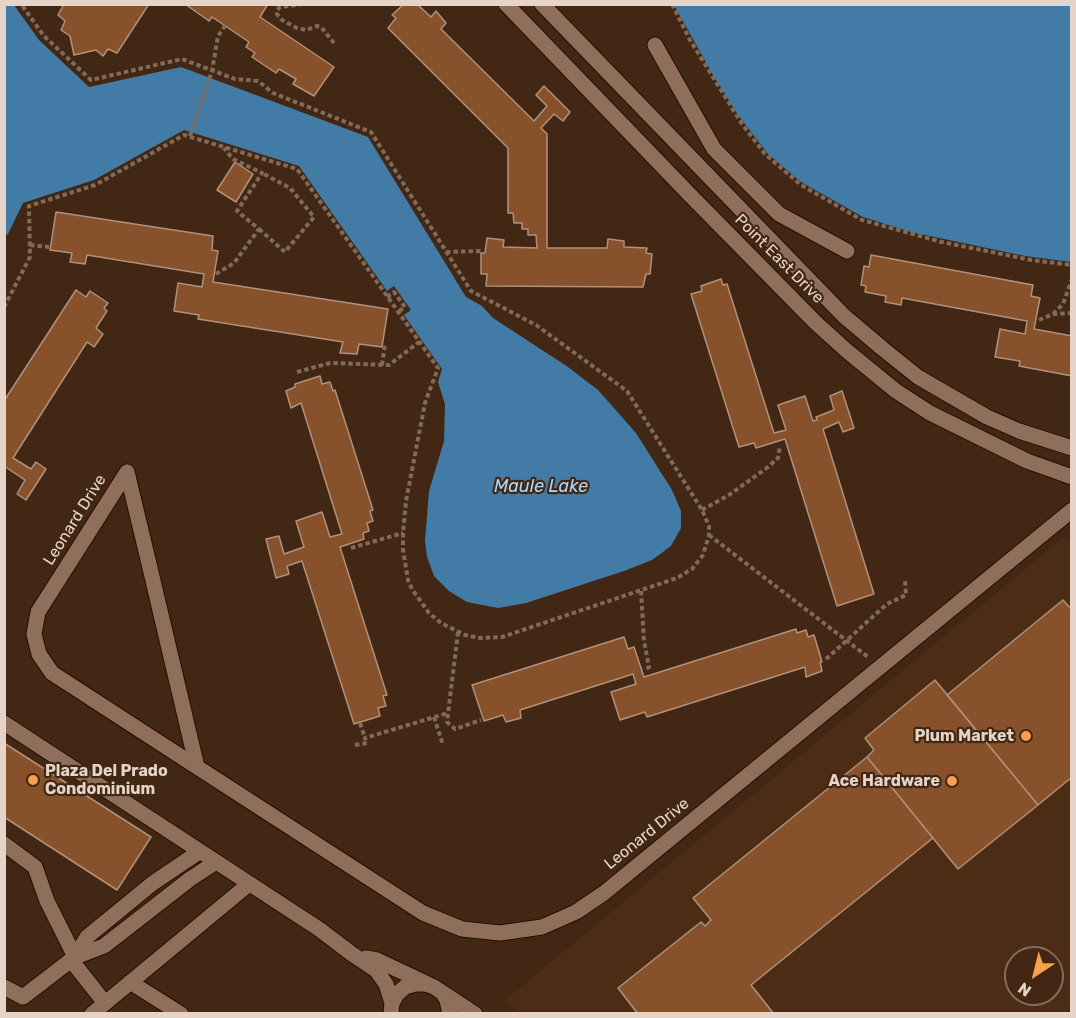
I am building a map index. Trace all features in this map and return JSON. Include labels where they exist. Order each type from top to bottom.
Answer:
[{"type":"street","name":"Point East Drive","points":[[506,4],[816,323],[867,368],[919,406],[947,422],[1027,461],[1071,477]]},
{"type":"street","points":[[521,20],[536,4]]},
{"type":"street","name":"Point East Drive","points":[[542,4],[844,316],[883,349],[918,377],[957,401],[1019,431],[1071,448]]},
{"type":"street","points":[[655,45],[714,149],[779,214],[847,251]]},
{"type":"street","points":[[655,159],[674,141]]},
{"type":"street","points":[[705,173],[714,149]]},
{"type":"street","points":[[780,286],[798,269]]},
{"type":"street","points":[[947,422],[957,401]]},
{"type":"street","name":"Leonard Drive","points":[[197,767],[127,472],[39,612],[34,634],[39,654],[52,673],[423,914],[462,928],[500,933],[542,927],[576,912],[604,893],[1071,510]]},
{"type":"street","points":[[4,723],[319,928],[376,970],[386,984],[392,1008]]},
{"type":"street","points":[[4,844],[35,867],[47,901],[73,958],[101,998]]},
{"type":"street","points":[[73,958],[87,937],[153,883],[200,852]]},
{"type":"street","points":[[6,990],[23,997],[73,958],[104,946],[190,879],[216,862]]},
{"type":"street","points":[[92,1014],[249,884]]},
{"type":"street","points":[[352,954],[377,960],[434,987],[475,1014]]},
{"type":"street","points":[[130,982],[181,1014]]},
{"type":"street","points":[[392,1008],[398,994],[405,987],[425,984],[434,987],[447,1000],[450,1014]]},
{"type":"path","points":[[4,307],[30,257],[29,206],[95,185],[184,135],[297,169],[438,368],[425,404],[406,501],[403,533],[408,580],[429,613],[458,632],[480,638],[502,637],[677,578],[692,569],[703,555],[710,535],[702,510],[627,391],[536,325],[471,291],[371,132],[273,93],[258,81],[236,79],[182,59],[91,80],[44,36],[21,4]]},
{"type":"path","points":[[303,4],[280,7],[277,14],[282,20],[297,28],[306,30],[321,27],[334,43]]},
{"type":"path","points":[[672,4],[690,40],[742,124],[765,154],[801,186],[862,220],[942,242],[1032,260],[1071,265]]},
{"type":"path","points":[[190,136],[212,71],[218,36],[225,26]]},
{"type":"path","points":[[223,146],[233,159],[262,173],[290,188],[314,217],[285,252],[237,211],[262,173]]},
{"type":"path","points":[[216,274],[234,263],[259,229]]},
{"type":"path","points":[[30,245],[49,248]]},
{"type":"path","points":[[446,252],[482,251]]},
{"type":"path","points":[[1053,315],[1063,304],[1071,279]]},
{"type":"path","points":[[387,297],[394,292],[405,307],[398,312]]},
{"type":"path","points":[[1039,320],[1053,315],[1071,313]]},
{"type":"path","points":[[297,372],[330,363],[389,365],[419,342]]},
{"type":"path","points":[[382,365],[385,344]]},
{"type":"path","points":[[702,510],[729,495],[768,467],[778,458],[780,446]]},
{"type":"path","points":[[351,548],[403,533]]},
{"type":"path","points":[[710,535],[880,667]]},
{"type":"path","points":[[826,659],[887,604],[906,596],[905,580]]},
{"type":"path","points":[[641,591],[644,641],[650,667],[644,670]]},
{"type":"path","points":[[458,632],[447,722],[455,729],[481,720]]},
{"type":"path","points":[[365,738],[448,713]]},
{"type":"path","points":[[434,717],[443,745]]},
{"type":"path","points":[[355,745],[367,743],[360,723]]},
{"type":"shaded area","points":[[1065,536],[1072,544],[1071,1006],[1062,1014],[523,1014],[504,1001]]},
{"type":"water","name":"Maule Lake","points":[[5,4],[14,5],[39,40],[89,87],[181,67],[368,137],[466,297],[482,306],[493,318],[568,367],[598,390],[636,433],[672,490],[681,511],[681,528],[671,546],[652,560],[624,571],[526,603],[498,608],[467,602],[449,591],[434,576],[427,557],[425,541],[429,491],[444,441],[445,404],[438,382],[442,369],[404,315],[411,310],[394,286],[387,291],[299,166],[184,130],[94,180],[23,203],[8,234],[5,235]]},
{"type":"water","points":[[674,5],[1071,5],[1071,262],[1025,256],[911,232],[863,217],[801,182],[768,154],[738,115]]},
{"type":"building","points":[[64,4],[149,4],[117,53],[108,49],[103,56],[96,50],[74,55],[70,36],[61,30],[65,21],[58,15]]},
{"type":"building","points":[[185,4],[268,4],[260,17],[334,67],[314,96],[293,84],[296,79],[279,69],[276,73],[252,57],[255,53],[246,47],[249,42],[212,17],[209,21]]},
{"type":"building","points":[[404,4],[417,4],[431,17],[436,11],[446,23],[441,29],[534,121],[547,106],[536,95],[544,86],[570,112],[563,121],[554,114],[541,128],[547,134],[547,248],[607,248],[608,239],[624,241],[624,247],[647,248],[646,253],[652,254],[650,274],[646,274],[643,287],[486,286],[487,274],[481,274],[481,253],[485,253],[487,238],[504,240],[503,247],[537,248],[536,235],[528,235],[528,229],[522,229],[522,223],[514,223],[513,213],[508,213],[508,148],[388,28],[396,18],[392,15]]},
{"type":"building","points":[[235,162],[253,174],[236,202],[217,190]]},
{"type":"building","points":[[56,212],[213,236],[212,250],[218,251],[213,282],[388,309],[382,347],[359,344],[357,354],[340,353],[343,342],[198,319],[199,315],[174,311],[178,283],[202,287],[204,274],[87,255],[85,264],[70,262],[72,253],[50,250]]},
{"type":"building","points":[[871,255],[1033,285],[1031,296],[1040,298],[1034,329],[1072,336],[1072,376],[1019,366],[1020,361],[995,357],[1000,329],[1025,334],[1027,321],[902,298],[901,305],[885,302],[886,296],[865,292],[866,286],[861,285],[864,266],[869,267]]},
{"type":"building","points":[[721,279],[723,285],[727,284],[774,433],[786,430],[778,405],[805,396],[813,421],[817,420],[816,417],[834,410],[830,396],[842,391],[854,428],[843,432],[839,422],[823,429],[874,594],[837,606],[785,439],[756,448],[754,443],[739,447],[691,294],[702,291],[701,286]]},
{"type":"building","points":[[76,290],[86,297],[90,291],[108,303],[104,308],[107,311],[96,328],[103,334],[94,347],[87,342],[13,458],[31,469],[36,462],[46,469],[26,500],[17,494],[25,480],[4,466],[4,401]]},
{"type":"building","points":[[320,376],[322,384],[330,382],[333,391],[335,390],[373,510],[370,511],[373,521],[367,523],[369,531],[363,533],[364,539],[340,547],[387,695],[383,696],[386,706],[378,708],[380,716],[354,724],[302,561],[287,566],[289,574],[276,578],[266,539],[279,536],[284,554],[304,547],[296,521],[322,512],[330,537],[342,534],[301,403],[291,408],[286,391],[295,387],[295,384]]},
{"type":"building","name":"Plum Market","points":[[1063,600],[1072,610],[1072,777],[1038,805],[947,695]]},
{"type":"building","points":[[796,629],[797,633],[806,630],[808,637],[814,635],[822,662],[820,662],[822,671],[806,677],[805,667],[647,717],[645,712],[620,720],[611,692],[636,684],[633,674],[520,710],[521,718],[506,722],[503,715],[484,721],[472,685],[624,637],[628,649],[634,647],[644,677]]},
{"type":"building","name":"Ace Hardware","points":[[935,680],[1038,805],[958,869],[867,757],[874,750],[865,738]]},
{"type":"building","name":"Plaza Del Prado Condominium","points":[[4,743],[151,837],[117,890],[4,817]]},
{"type":"building","points":[[867,757],[933,838],[751,985],[774,1014],[638,1014],[618,988],[701,922],[705,926],[711,920],[693,898]]},
{"type":"place","name":"Plum Market","points":[[1026,736]]},
{"type":"place","name":"Plaza Del Prado Condominium","points":[[33,780]]},
{"type":"place","name":"Ace Hardware","points":[[952,781]]}]
